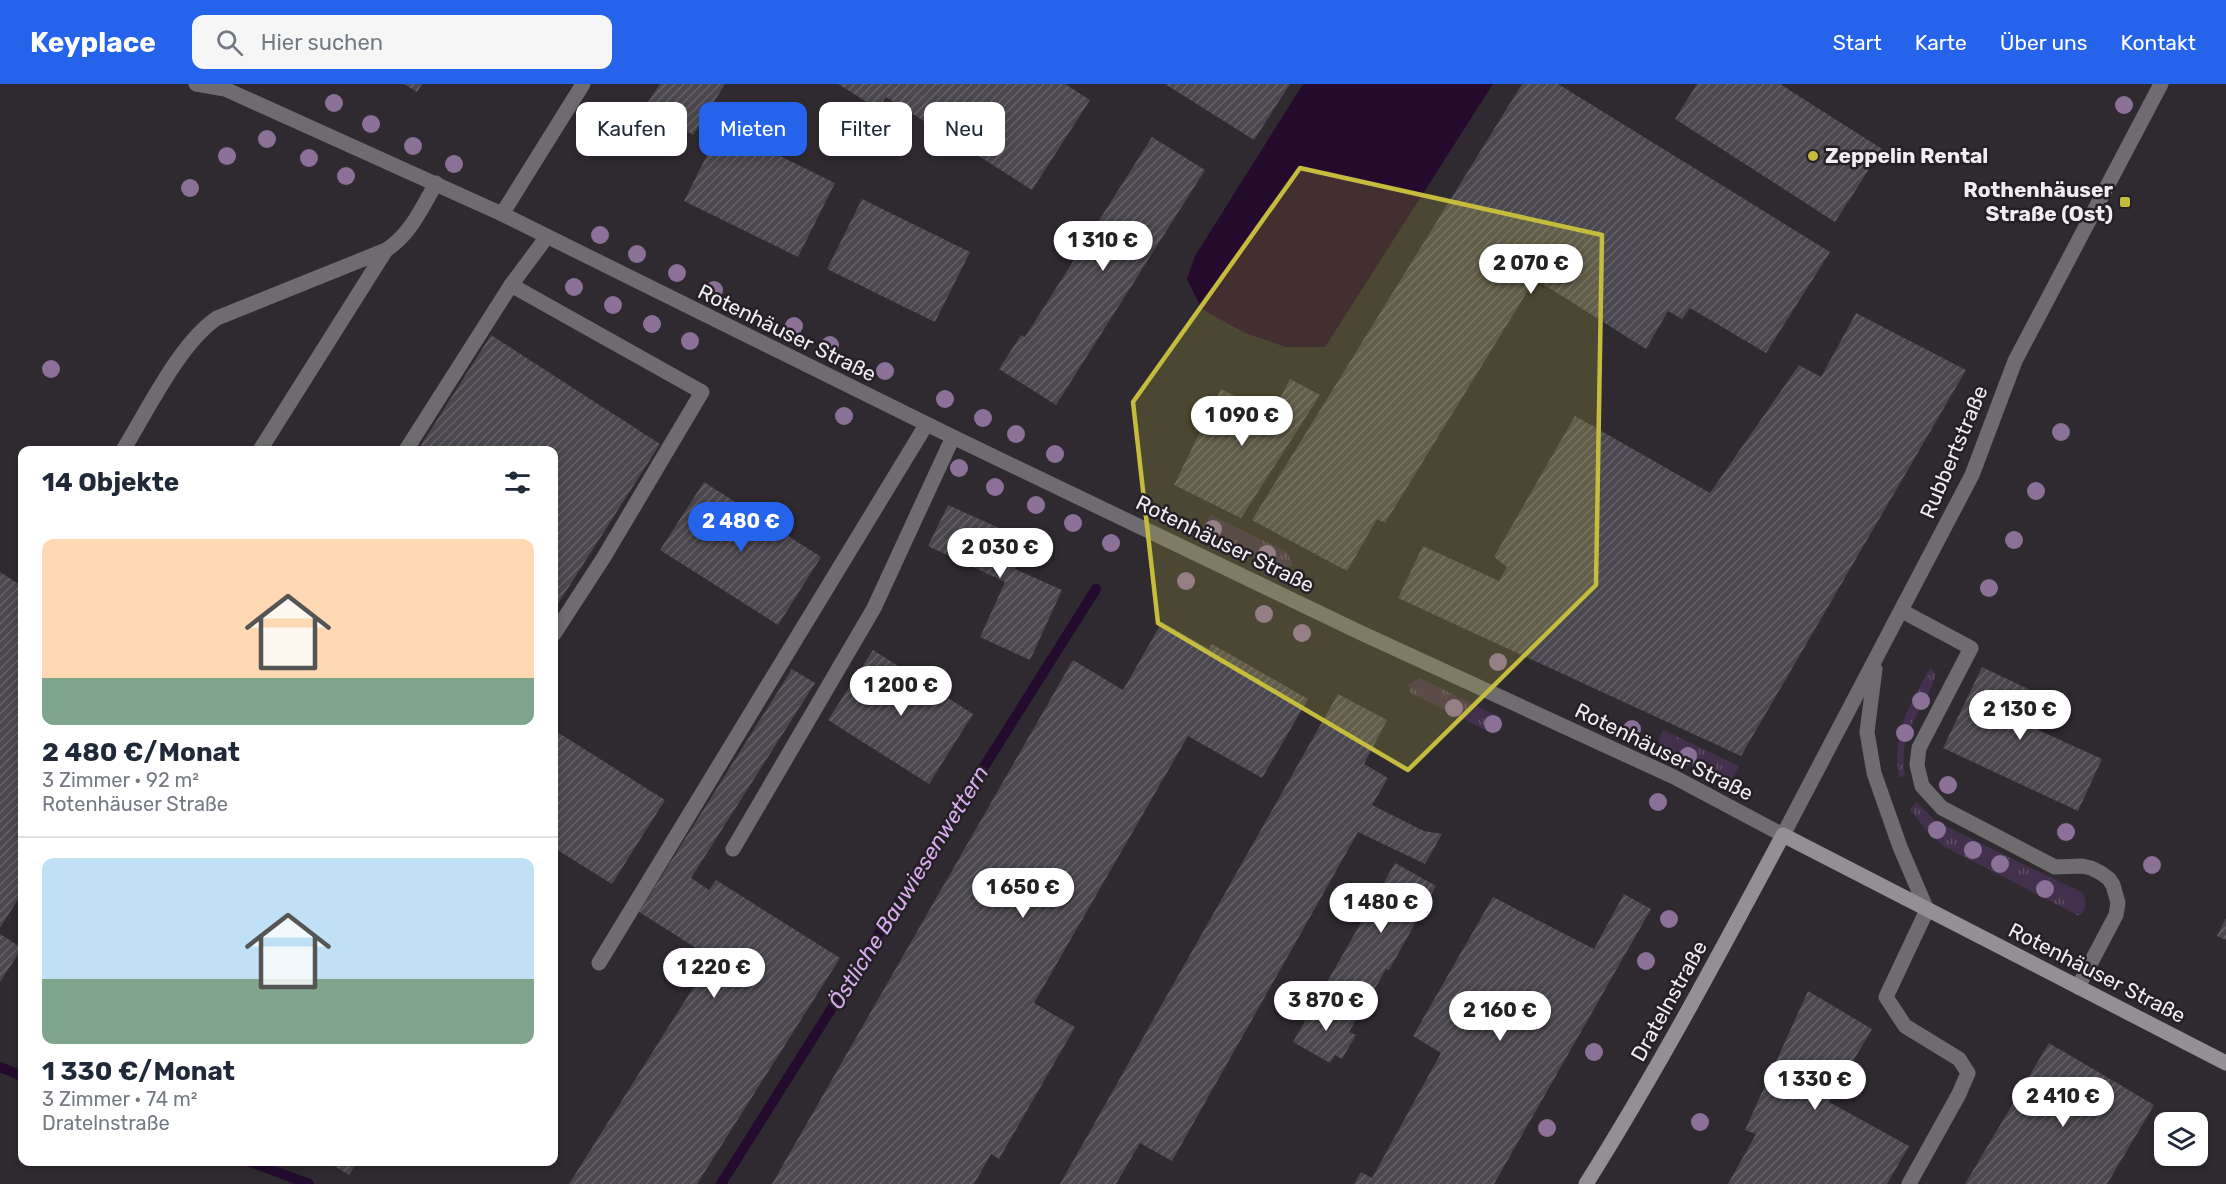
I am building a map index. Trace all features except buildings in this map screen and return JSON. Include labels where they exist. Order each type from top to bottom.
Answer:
[{"type":"main road","name":"Rotenhäuser Straße","points":[[1783,835],[2226,1064]]},
{"type":"main road","name":"Dratelnstraße","points":[[1586,1184],[1628,1117],[1783,835]]},
{"type":"street","name":"Rotenhäuser Straße","points":[[196,84],[225,89],[502,214],[546,238],[926,424],[1367,636],[1674,777],[1783,835]]},
{"type":"street","points":[[502,214],[583,84]]},
{"type":"street","name":"Rubbertstraße","points":[[1783,835],[1972,475],[2015,361],[2161,84]]},
{"type":"street","points":[[125,446],[181,355],[206,325],[226,314],[396,244],[412,225],[436,183]]},
{"type":"street","points":[[409,446],[511,285],[546,238]]},
{"type":"street","points":[[263,446],[386,250]]},
{"type":"street","points":[[511,285],[702,392],[604,557],[558,628]]},
{"type":"street","points":[[599,963],[926,424]]},
{"type":"street","points":[[733,849],[874,608],[953,437]]},
{"type":"street","points":[[1902,611],[1971,648],[1919,748],[1917,765],[1922,786],[1942,807],[2055,867],[2091,868],[2109,879],[2113,885],[2118,903],[2115,915],[2078,987]]},
{"type":"street","points":[[1876,660],[1867,732],[1874,773],[1900,847],[1927,910],[1886,997],[1905,1026],[1959,1059],[1968,1073],[1959,1094],[1909,1184]]},
{"type":"highlighted area","points":[[1300,168],[1602,235],[1596,585],[1408,770],[1158,623],[1133,402]]},
{"type":"green space","points":[[1211,515],[1287,552],[1293,565],[1281,571],[1212,535],[1206,523]]},
{"type":"green space","points":[[1930,668],[1935,673],[1935,677],[1908,733],[1904,759],[1905,776],[1899,777],[1897,761],[1900,733],[1909,707]]},
{"type":"green space","points":[[1420,678],[1501,718],[1493,734],[1411,693],[1408,685]]},
{"type":"green space","points":[[1663,730],[1739,766],[1732,779],[1712,775],[1660,751],[1659,739]]},
{"type":"green space","points":[[1917,802],[1935,821],[2083,893],[2086,903],[2084,911],[2079,916],[1943,846],[1926,830],[1910,809]]},
{"type":"shaded area","points":[[1303,84],[1493,84],[1325,347],[1286,347],[1245,333],[1202,309],[1187,279],[1195,256]]},
{"type":"waterway","name":"Östliche Bauwiesenwettern","points":[[721,1184],[1096,589]]},
{"type":"waterway","name":"Östliche Bauwiesenwettern","points":[[0,1067],[18,1074]]},
{"type":"waterway","name":"Östliche Bauwiesenwettern","points":[[261,1166],[309,1184]]},
{"type":"place","name":"Zeppelin Rental","points":[[1813,156]]},
{"type":"place","name":"Rothenhäuser Straße (Ost)","points":[[2125,202]]}]
